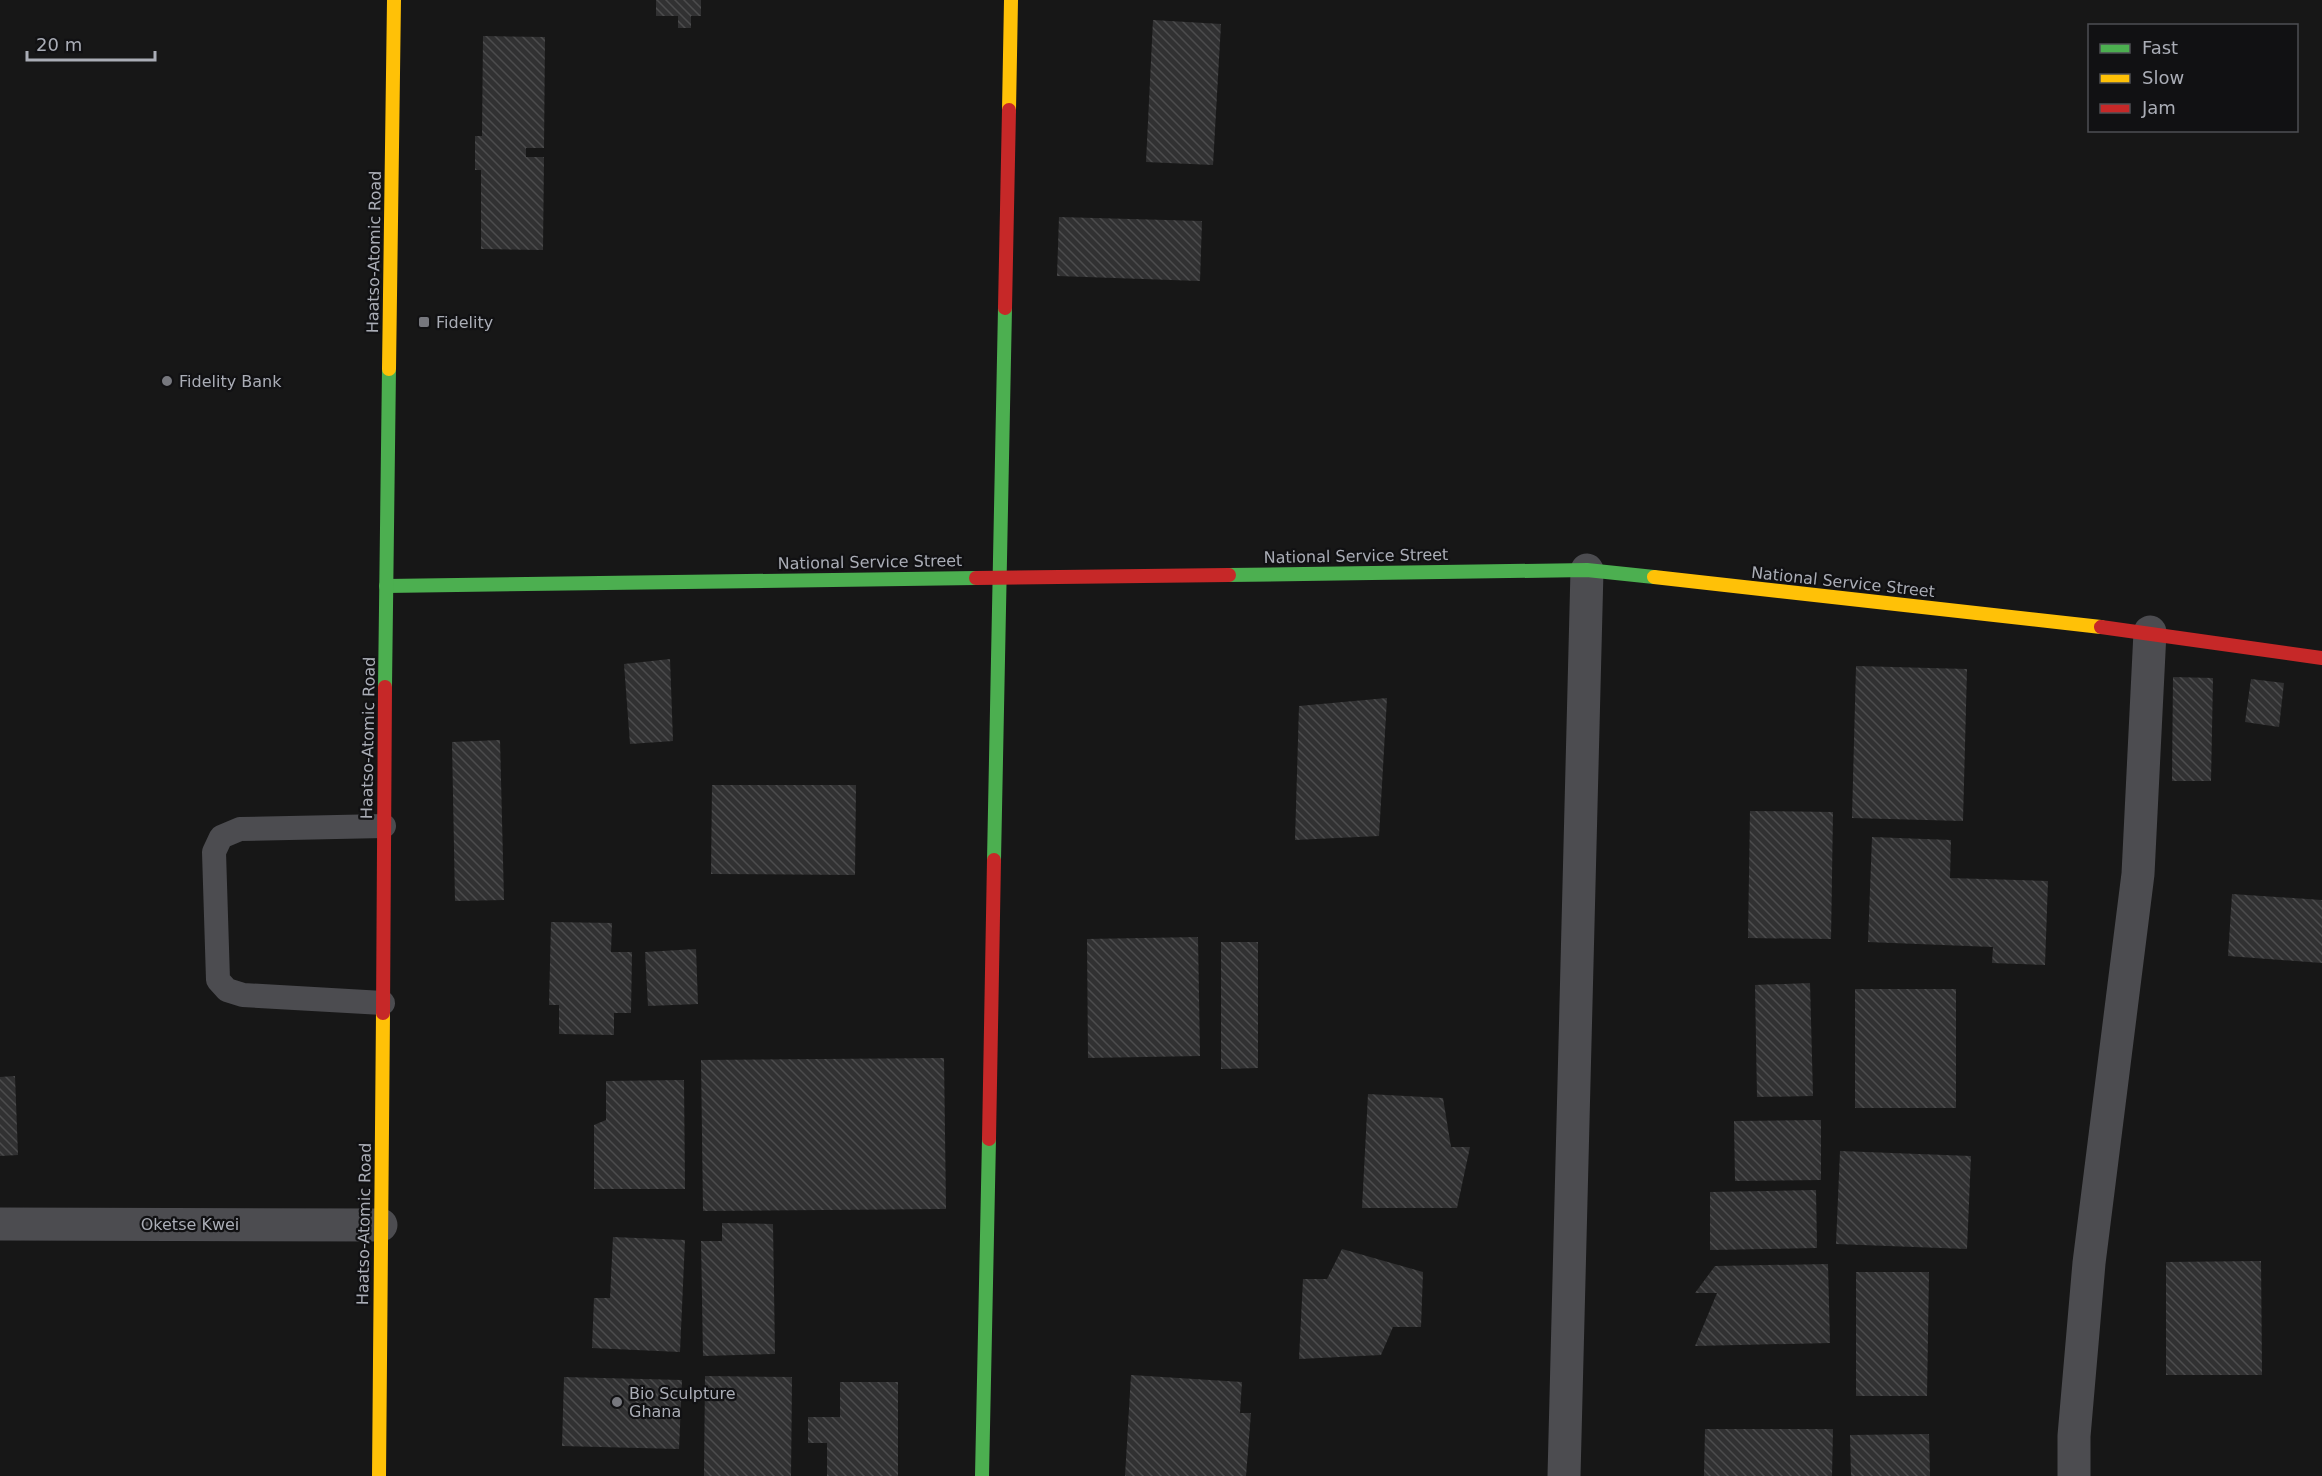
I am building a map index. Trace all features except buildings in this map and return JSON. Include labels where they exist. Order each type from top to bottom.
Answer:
[{"type":"street","name":"Haatso-Atomic Road","points":[[379,1476],[386,586],[394,0]]},
{"type":"street","points":[[982,1476],[1011,0]]},
{"type":"street","name":"National Service Street","points":[[386,586],[999,576],[1587,570],[2150,632],[2322,657]]},
{"type":"street","points":[[1564,1476],[1587,570]]},
{"type":"street","points":[[2074,1476],[2074,1436],[2089,1263],[2138,874],[2150,632]]},
{"type":"street","name":"Oketse Kwei","points":[[0,1224],[381,1225]]},
{"type":"lane","points":[[383,1003],[243,995],[227,990],[218,980],[214,852],[221,837],[240,829],[384,826]]},
{"type":"traffic: fast","points":[[994,860],[1005,308]]},
{"type":"traffic: fast","points":[[385,687],[389,369]]},
{"type":"traffic: fast","points":[[1229,575],[1587,570],[1654,577]]},
{"type":"traffic: fast","points":[[386,586],[976,578]]},
{"type":"traffic: fast","points":[[982,1476],[989,1139]]},
{"type":"traffic: slow","points":[[389,369],[394,0]]},
{"type":"traffic: slow","points":[[1009,110],[1011,0]]},
{"type":"traffic: slow","points":[[1654,577],[2101,627]]},
{"type":"traffic: slow","points":[[379,1476],[383,1013]]},
{"type":"traffic: jam","points":[[1005,308],[1009,110]]},
{"type":"traffic: jam","points":[[976,578],[1229,575]]},
{"type":"traffic: jam","points":[[2101,627],[2322,658]]},
{"type":"traffic: jam","points":[[383,1013],[385,687]]},
{"type":"traffic: jam","points":[[989,1139],[994,860]]},
{"type":"place","name":"Fidelity","points":[[424,322]]},
{"type":"place","name":"Fidelity Bank","points":[[167,381]]},
{"type":"place","name":"Bio Sculpture Ghana","points":[[617,1402]]}]
